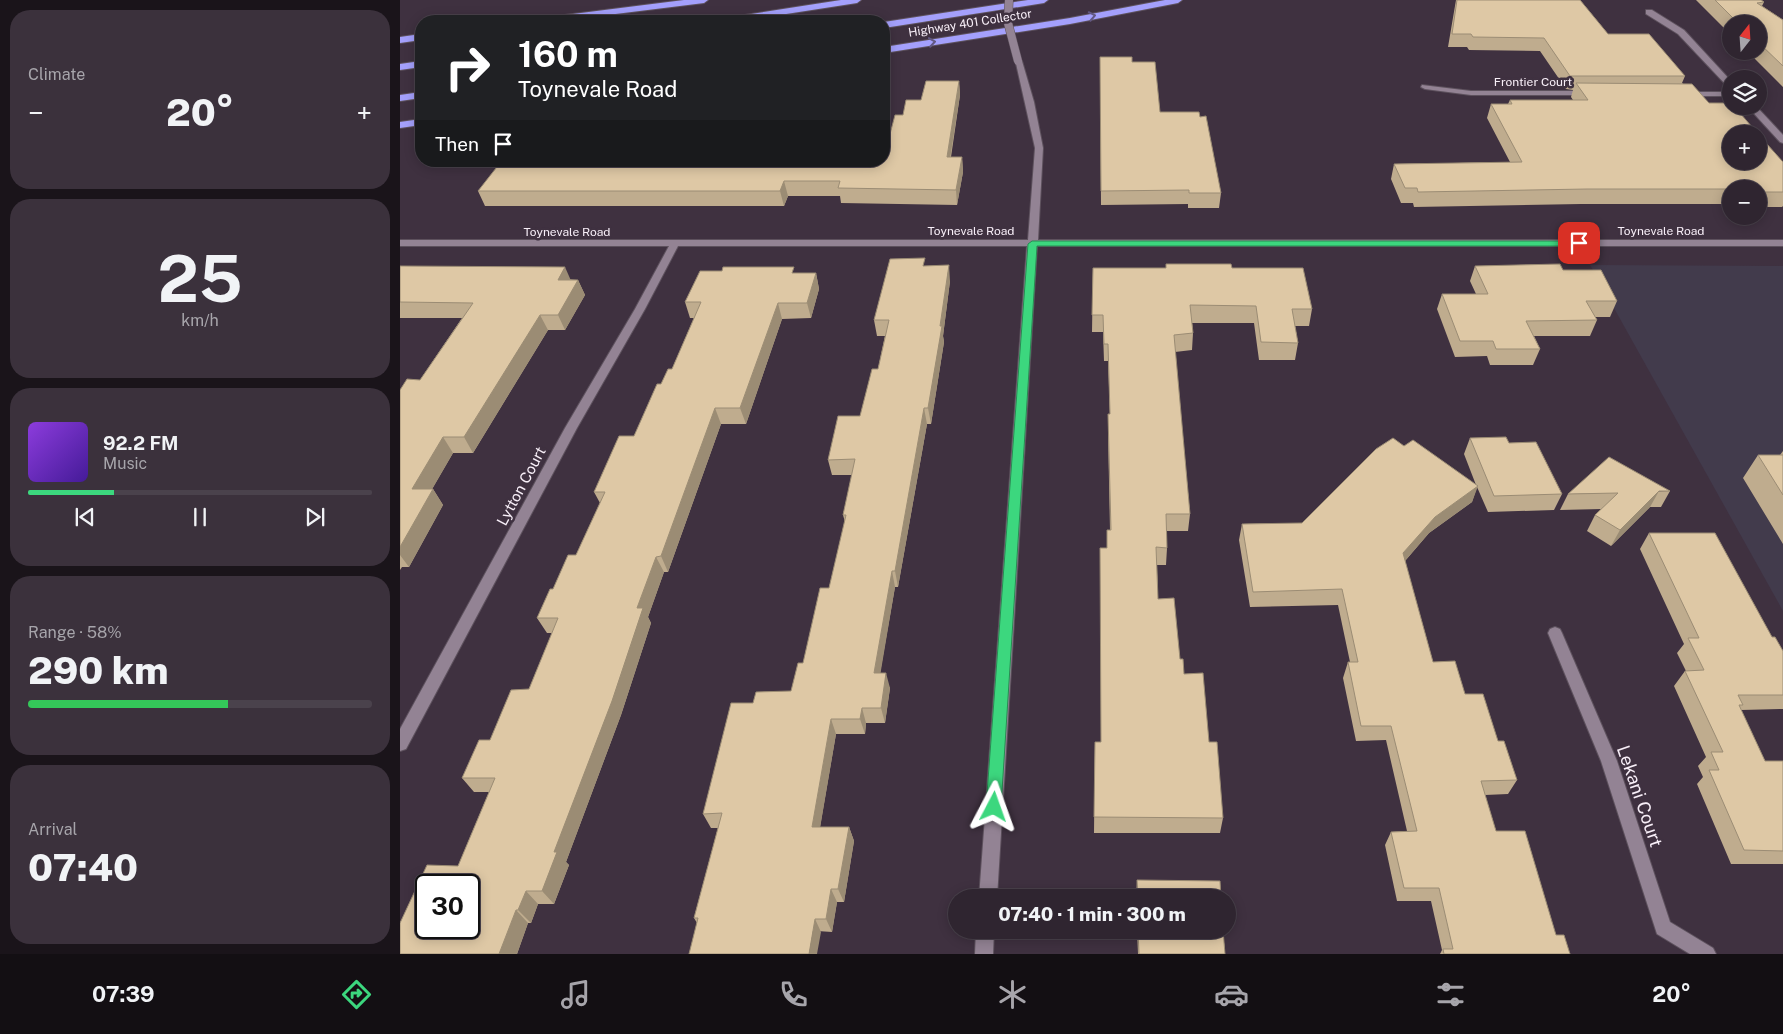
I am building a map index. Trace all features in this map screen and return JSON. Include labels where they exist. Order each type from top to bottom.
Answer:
[{"type":"highway","points":[[588,15],[704,0]]},
{"type":"highway","points":[[763,15],[857,0]]},
{"type":"highway","points":[[890,24],[1044,0]]},
{"type":"highway","name":"Highway 401 Collector","points":[[890,49],[1070,21],[1178,0]]},
{"type":"highway","points":[[400,40],[415,38]]},
{"type":"highway","points":[[400,67],[415,65]]},
{"type":"highway","points":[[400,98],[415,96]]},
{"type":"highway","points":[[400,125],[415,123]]},
{"type":"street","points":[[989,889],[1039,148],[1030,102],[1008,23],[1009,0]]},
{"type":"street","points":[[1649,12],[1681,32],[1722,75]]},
{"type":"street","name":"Frontier Court","points":[[1425,87],[1471,93],[1600,93]]},
{"type":"street","points":[[1679,94],[1722,94]]},
{"type":"street","points":[[1759,115],[1783,140]]},
{"type":"street","name":"Toynevale Road","points":[[400,244],[1783,243]]},
{"type":"street","name":"Lytton Court","points":[[400,744],[571,428],[640,309],[674,244]]},
{"type":"street","name":"Lekani Court","points":[[1555,633],[1608,761],[1663,928],[1707,954]]},
{"type":"street","points":[[984,954],[985,939]]},
{"type":"shaded area","points":[[1590,265],[1783,266],[1783,611]]},
{"type":"building","points":[[1457,0],[1580,0],[1608,34],[1649,34],[1685,76],[1570,76],[1544,38],[1473,37],[1471,34],[1452,34]]},
{"type":"building","points":[[1715,0],[1761,0],[1764,2],[1757,3],[1783,20],[1783,66],[1768,52],[1768,15],[1730,15]]},
{"type":"building","points":[[1100,57],[1132,57],[1132,62],[1155,62],[1160,112],[1199,112],[1200,117],[1206,116],[1221,193],[1189,193],[1189,190],[1101,191]]},
{"type":"building","points":[[926,81],[959,81],[947,157],[962,157],[956,190],[838,188],[840,181],[784,181],[780,191],[478,191],[497,167],[890,167],[890,134],[895,115],[903,115],[906,100],[921,100]]},
{"type":"building","points":[[1576,83],[1692,84],[1709,103],[1722,103],[1722,115],[1742,115],[1750,125],[1722,125],[1722,170],[1767,170],[1767,144],[1783,162],[1783,192],[1767,192],[1767,180],[1722,180],[1722,189],[1418,192],[1417,188],[1405,188],[1394,164],[1522,162],[1491,104],[1512,104],[1510,100],[1588,100]]},
{"type":"building","points":[[925,258],[923,266],[949,265],[940,326],[942,326],[928,408],[924,408],[895,571],[892,571],[874,673],[886,673],[881,708],[862,708],[860,719],[831,719],[812,827],[849,827],[838,889],[831,889],[826,919],[815,919],[809,954],[689,954],[698,918],[694,918],[722,813],[703,814],[731,703],[753,703],[756,692],[791,691],[798,663],[803,663],[820,588],[829,588],[846,515],[843,515],[855,459],[828,460],[838,416],[860,416],[872,369],[878,369],[889,320],[874,320],[890,259]]},
{"type":"building","points":[[1166,264],[1231,264],[1232,268],[1303,268],[1312,309],[1292,309],[1298,343],[1261,342],[1256,306],[1190,305],[1193,333],[1174,335],[1190,514],[1166,514],[1167,548],[1156,547],[1158,599],[1174,598],[1180,659],[1183,659],[1184,674],[1203,673],[1209,742],[1217,742],[1223,818],[1094,817],[1095,742],[1101,742],[1100,548],[1107,548],[1107,530],[1111,530],[1108,344],[1104,344],[1103,315],[1092,315],[1093,268],[1166,268]]},
{"type":"building","points":[[1560,264],[1563,270],[1601,270],[1617,301],[1586,301],[1597,320],[1526,321],[1540,349],[1496,349],[1493,341],[1460,341],[1442,294],[1488,294],[1475,266]]},
{"type":"building","points":[[400,266],[565,267],[558,280],[578,280],[558,315],[540,315],[464,437],[443,437],[412,489],[433,489],[400,547],[400,390],[407,379],[420,380],[473,303],[400,302]]},
{"type":"building","points":[[723,267],[794,267],[792,273],[816,273],[807,303],[778,303],[740,408],[715,408],[661,556],[656,557],[637,608],[643,608],[612,701],[554,852],[557,852],[542,891],[526,891],[518,910],[516,910],[499,954],[400,954],[400,923],[415,891],[415,939],[480,939],[480,874],[423,874],[427,865],[458,866],[495,778],[462,778],[479,740],[490,740],[511,690],[529,689],[558,618],[537,618],[550,589],[553,589],[568,555],[576,555],[605,492],[594,492],[619,436],[634,436],[657,384],[661,384],[668,369],[672,369],[701,302],[685,302],[700,271],[722,271]]},
{"type":"building","points":[[1506,437],[1509,443],[1536,442],[1562,494],[1494,496],[1470,438]]},
{"type":"building","points":[[1393,438],[1404,446],[1413,440],[1478,486],[1435,517],[1403,553],[1433,662],[1455,661],[1465,694],[1483,694],[1498,741],[1504,741],[1517,780],[1481,781],[1496,831],[1525,831],[1556,935],[1564,935],[1570,954],[1444,954],[1443,949],[1453,949],[1439,888],[1404,888],[1391,832],[1417,831],[1391,726],[1361,726],[1348,662],[1358,662],[1342,589],[1253,592],[1242,524],[1302,523],[1376,449]]},
{"type":"building","points":[[1758,455],[1783,455],[1783,495]]},
{"type":"building","points":[[1609,457],[1670,491],[1659,491],[1620,530],[1595,515],[1618,493],[1568,494]]},
{"type":"building","points":[[1649,533],[1715,533],[1772,637],[1775,637],[1783,651],[1783,695],[1738,695],[1743,705],[1739,705],[1765,761],[1783,761],[1783,851],[1744,850],[1709,770],[1719,770],[1711,752],[1723,752],[1685,671],[1704,670],[1688,638],[1699,638]]},
{"type":"building","points":[[1137,880],[1220,881],[1220,889],[1138,889]]},
{"type":"building","points":[[1138,939],[1224,939],[1225,954],[1139,954]]},
{"type":"route","points":[[994,807],[1032,244],[1579,243]]}]
